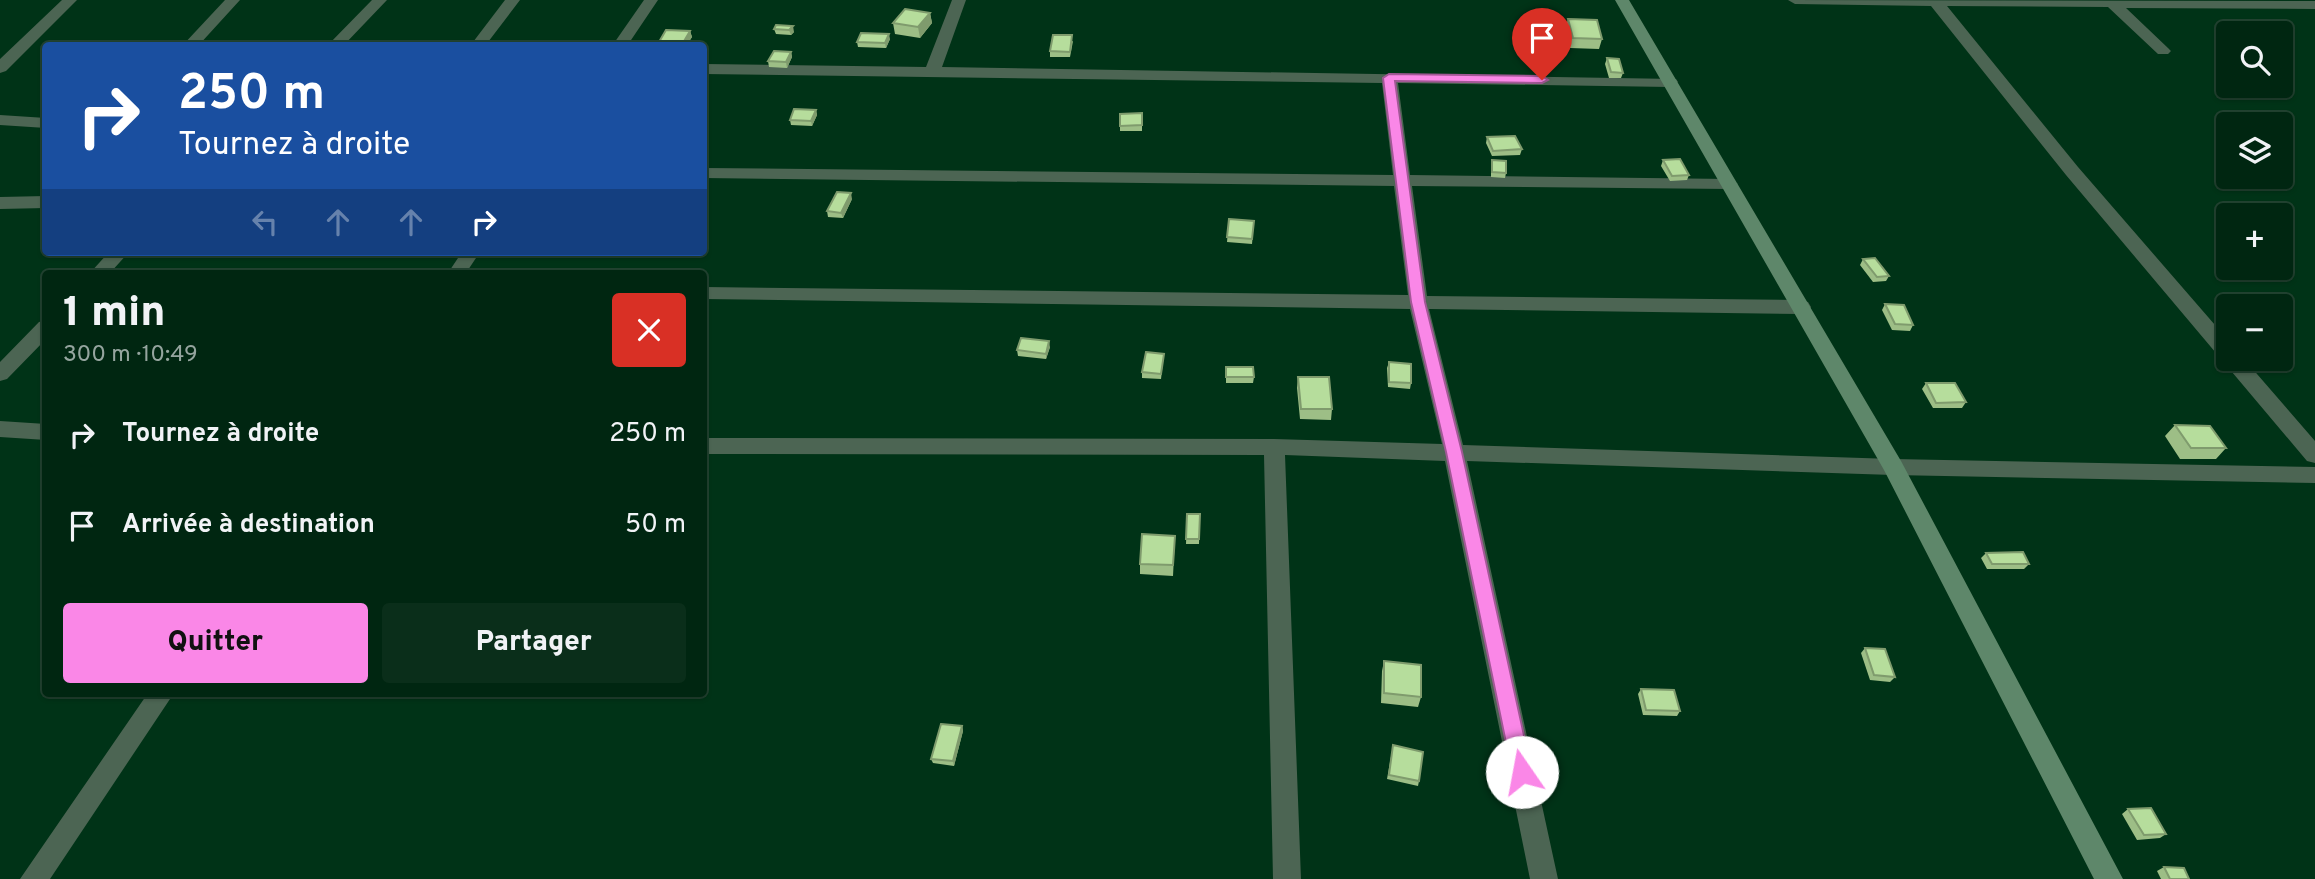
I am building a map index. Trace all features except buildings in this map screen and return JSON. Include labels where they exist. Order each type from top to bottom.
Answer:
[{"type":"street","points":[[0,68],[70,0]]},
{"type":"street","points":[[194,42],[233,0]]},
{"type":"street","points":[[338,42],[380,0]]},
{"type":"street","points":[[480,42],[513,0]]},
{"type":"street","points":[[622,42],[651,0]]},
{"type":"street","points":[[932,72],[959,0]]},
{"type":"street","points":[[1622,0],[1894,467],[2109,879]]},
{"type":"street","points":[[1795,0],[2273,2],[2315,5]]},
{"type":"street","points":[[1935,1],[2072,171],[2216,339]]},
{"type":"street","points":[[2110,2],[2163,51]]},
{"type":"street","points":[[707,69],[1670,82]]},
{"type":"street","points":[[1389,78],[1418,302],[1454,452],[1544,879]]},
{"type":"street","points":[[0,120],[42,123]]},
{"type":"street","points":[[707,173],[1729,184]]},
{"type":"street","points":[[0,202],[42,202]]},
{"type":"street","points":[[102,270],[116,256]]},
{"type":"street","points":[[707,293],[1801,307]]},
{"type":"street","points":[[0,374],[42,331]]},
{"type":"street","points":[[2243,371],[2315,455]]},
{"type":"street","points":[[0,429],[42,432]]},
{"type":"street","points":[[707,446],[1274,447],[1894,467],[2315,475]]},
{"type":"street","points":[[1274,447],[1287,879]]},
{"type":"street","points":[[34,879],[159,697]]},
{"type":"route","points":[[1522,772],[1454,452],[1418,302],[1389,78],[1542,80]]}]
